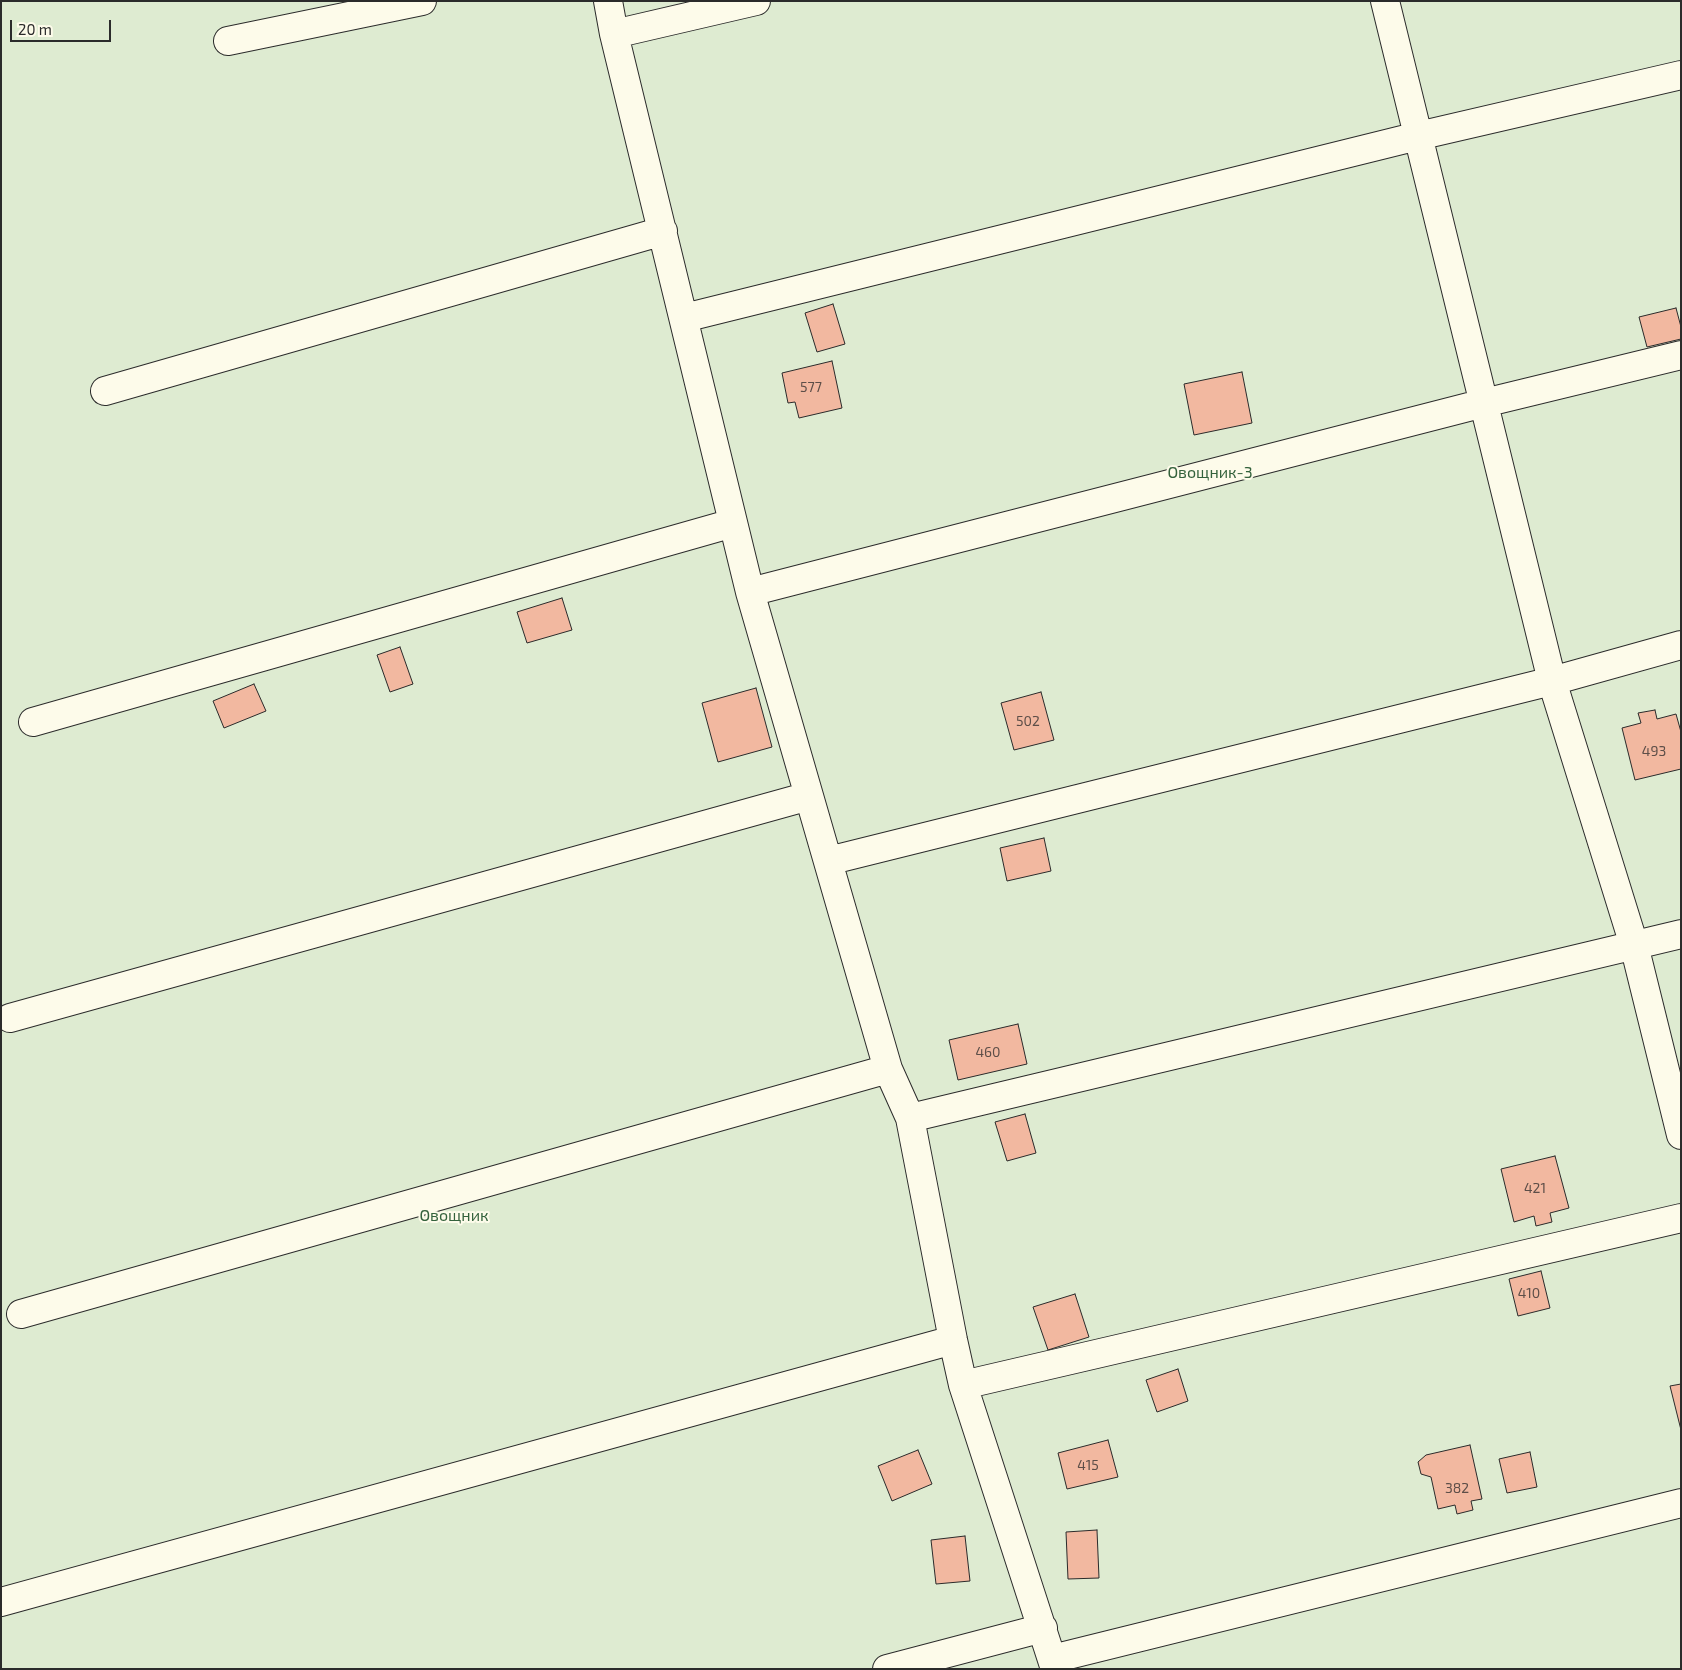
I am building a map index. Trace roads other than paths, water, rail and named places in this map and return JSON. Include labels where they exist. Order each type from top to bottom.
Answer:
[{"type":"lane","points":[[228,41],[422,1]]},
{"type":"lane","points":[[608,1],[614,34],[750,592],[888,1069],[910,1118],[963,1385],[1054,1664],[1681,1503]]},
{"type":"lane","points":[[614,34],[756,1]]},
{"type":"lane","points":[[1385,1],[1552,681],[1634,945],[1681,1135]]},
{"type":"lane","points":[[684,318],[1418,136],[1681,75]]},
{"type":"lane","points":[[106,391],[663,231]]},
{"type":"lane","points":[[750,592],[1681,355]]},
{"type":"lane","points":[[33,722],[734,523]]},
{"type":"lane","points":[[828,861],[1552,681],[1681,645]]},
{"type":"lane","points":[[10,1018],[809,796]]},
{"type":"lane","points":[[910,1118],[1681,934]]},
{"type":"lane","points":[[22,1314],[888,1069]]},
{"type":"lane","points":[[963,1385],[1681,1218]]},
{"type":"lane","points":[[1,1602],[953,1340]]},
{"type":"lane","points":[[887,1669],[1043,1628]]},
{"type":"park label","name":"Овощник-3","points":[[1210,473]]},
{"type":"park label","name":"Овощник","points":[[454,1216]]}]
